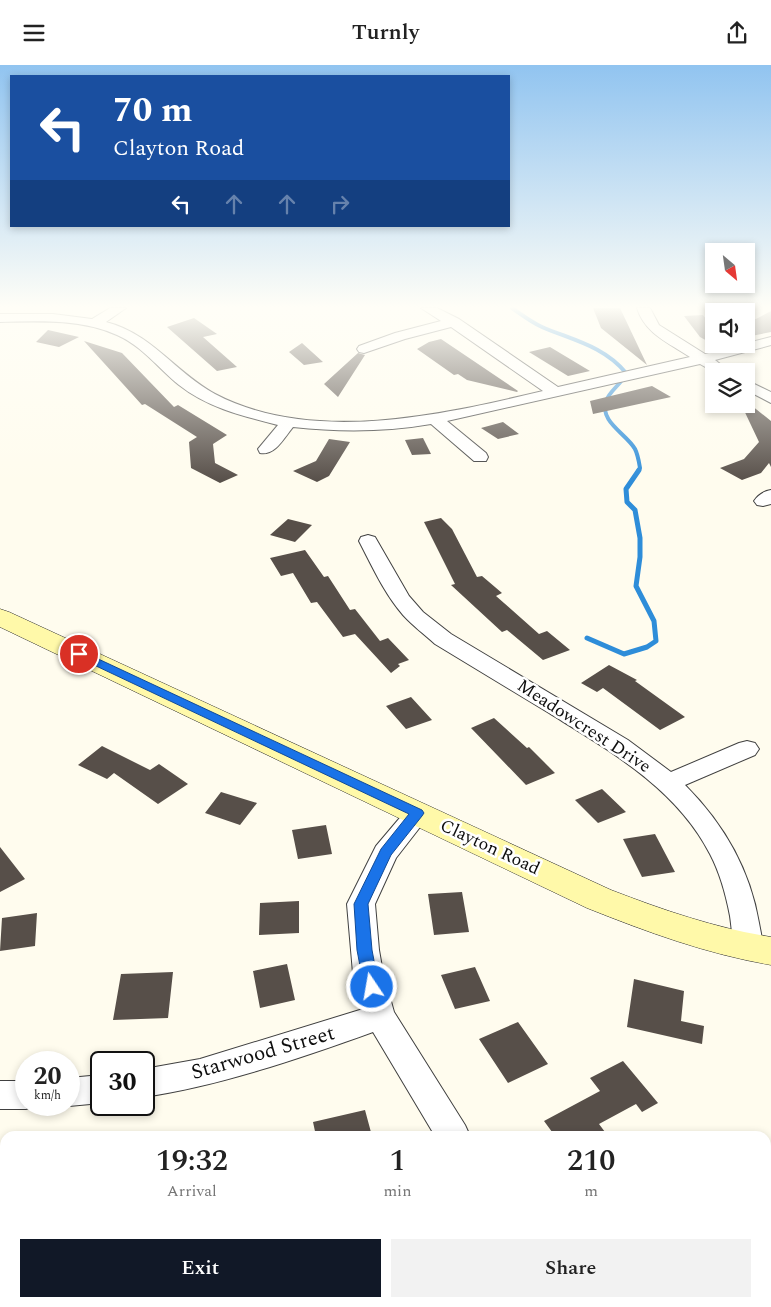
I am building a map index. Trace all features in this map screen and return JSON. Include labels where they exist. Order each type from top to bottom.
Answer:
[{"type":"street","points":[[167,366],[183,380],[220,402],[238,410],[289,422],[351,427],[434,418],[483,410],[555,391],[669,366]]},
{"type":"street","points":[[518,366],[555,391]]},
{"type":"street","points":[[755,389],[771,398]]},
{"type":"street","points":[[434,418],[480,457]]},
{"type":"street","points":[[266,449],[289,422]]},
{"type":"street","name":"Meadowcrest Drive","points":[[368,541],[407,607],[423,623],[443,639],[620,746],[668,783],[700,817],[721,847],[736,881],[745,913],[760,949]]},
{"type":"street","name":"Clayton Road","points":[[0,617],[607,902],[691,933],[760,949]]},
{"type":"street","points":[[668,783],[747,749]]},
{"type":"street","points":[[418,813],[386,853],[361,904],[368,973],[380,1017],[449,1131]]},
{"type":"street","name":"Starwood Street","points":[[155,1081],[200,1073],[380,1017]]},
{"type":"street","points":[[0,1095],[15,1095]]},
{"type":"building","points":[[107,366],[134,366],[174,407],[178,405],[227,435],[213,444],[215,463],[238,475],[220,483],[191,468],[189,442],[197,437],[145,404],[142,405]]},
{"type":"building","points":[[211,366],[237,367],[217,371]]},
{"type":"building","points":[[344,366],[358,366],[338,397],[324,384]]},
{"type":"building","points":[[441,366],[481,366],[518,391],[467,380],[458,374],[454,375]]},
{"type":"building","points":[[552,366],[582,366],[590,371],[568,376]]},
{"type":"building","points":[[652,386],[671,397],[593,414],[590,401]]},
{"type":"building","points":[[755,408],[771,421],[771,467],[769,463],[761,473],[742,480],[720,468],[744,459],[759,442],[745,413],[755,413]]},
{"type":"building","points":[[503,422],[519,434],[498,439],[481,428]]},
{"type":"building","points":[[423,438],[431,454],[412,455],[405,440]]},
{"type":"building","points":[[329,439],[350,442],[329,476],[317,482],[293,471],[316,461]]},
{"type":"building","points":[[441,518],[452,529],[477,577],[482,576],[502,593],[496,596],[539,634],[547,631],[570,650],[543,660],[507,630],[502,632],[451,585],[455,584],[424,522]]},
{"type":"building","points":[[288,519],[312,525],[295,542],[270,535]]},
{"type":"building","points":[[305,550],[324,577],[328,576],[350,610],[355,609],[380,641],[388,638],[409,660],[398,664],[400,666],[391,673],[355,634],[343,637],[317,602],[311,603],[293,573],[281,576],[270,558]]},
{"type":"building","points":[[609,665],[637,680],[635,681],[685,717],[660,730],[603,688],[597,692],[581,683]]},
{"type":"building","points":[[411,697],[432,720],[406,729],[386,706]]},
{"type":"building","points":[[494,718],[527,748],[529,747],[555,773],[526,785],[471,728]]},
{"type":"building","points":[[102,746],[150,770],[159,764],[188,784],[158,804],[114,773],[107,779],[78,765]]},
{"type":"building","points":[[602,789],[626,812],[598,823],[575,800]]},
{"type":"building","points":[[221,792],[257,803],[240,825],[205,813]]},
{"type":"building","points":[[326,825],[332,854],[298,859],[292,830]]},
{"type":"building","points":[[655,834],[675,872],[642,877],[623,839]]},
{"type":"building","points":[[0,847],[25,879],[0,892]]},
{"type":"building","points":[[462,892],[469,932],[434,935],[428,894]]},
{"type":"building","points":[[299,901],[299,933],[259,935],[260,903]]},
{"type":"building","points":[[37,913],[35,946],[0,951],[2,918]]},
{"type":"building","points":[[287,964],[295,1000],[260,1008],[253,971]]},
{"type":"building","points":[[475,967],[490,1001],[455,1009],[441,975]]},
{"type":"building","points":[[173,972],[168,1018],[113,1020],[121,974]]},
{"type":"building","points":[[634,979],[684,991],[681,1021],[704,1026],[702,1044],[627,1027]]},
{"type":"building","points":[[518,1022],[548,1064],[508,1083],[479,1039]]},
{"type":"building","points":[[623,1061],[658,1103],[642,1112],[636,1104],[599,1124],[604,1131],[551,1131],[544,1121],[600,1091],[590,1078]]},
{"type":"building","points":[[365,1110],[371,1131],[315,1131],[313,1122]]},
{"type":"waterway","points":[[619,366],[626,373],[606,401],[606,415],[635,449],[640,468],[638,471]]},
{"type":"waterway","points":[[587,638],[624,654],[647,647],[656,641],[654,621],[636,586],[640,557],[640,538],[635,510],[627,502],[626,489],[639,470]]},
{"type":"route","points":[[79,654],[418,813],[398,835],[386,853],[361,904],[368,973],[372,987]]}]
